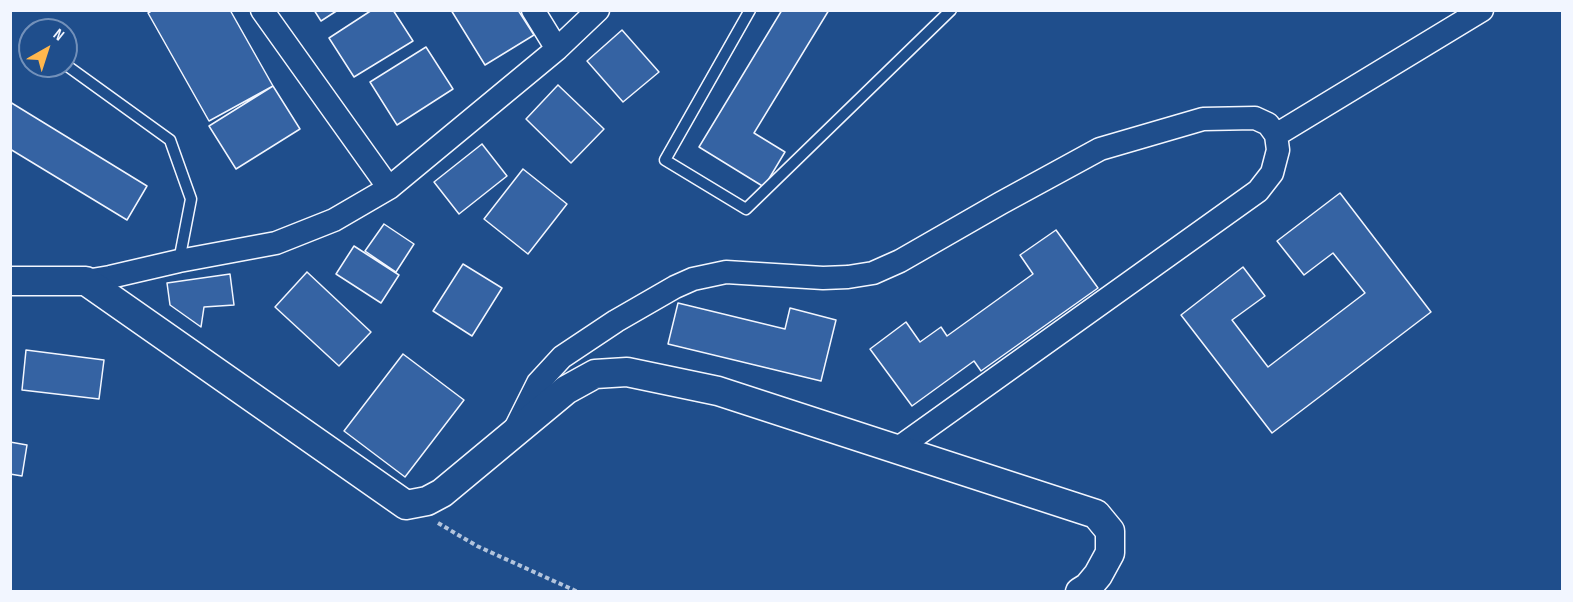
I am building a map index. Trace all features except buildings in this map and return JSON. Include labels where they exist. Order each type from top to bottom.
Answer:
[{"type":"street","points":[[262,10],[389,188]]},
{"type":"street","points":[[533,10],[557,49]]},
{"type":"street","points":[[1276,135],[1482,10]]},
{"type":"street","points":[[10,281],[86,280],[110,277],[178,261],[276,243],[334,220],[389,188],[557,49],[598,11]]},
{"type":"street","points":[[513,432],[538,383],[562,357],[616,321],[693,279],[726,272],[823,278],[873,273],[900,261],[1100,149],[1203,118],[1255,118],[1268,124],[1276,135],[1278,150],[1272,172],[1258,191],[897,449]]},
{"type":"street","points":[[86,280],[406,505],[427,501],[442,493],[566,390],[595,374],[627,372],[718,391],[1096,514],[1110,531],[1110,553],[1098,575],[1088,587],[1080,591]]},
{"type":"lane","points":[[750,10],[665,160],[746,209],[951,10]]},
{"type":"lane","points":[[78,74],[170,141],[191,199],[178,261]]},
{"type":"path","points":[[477,546],[578,591]]}]
